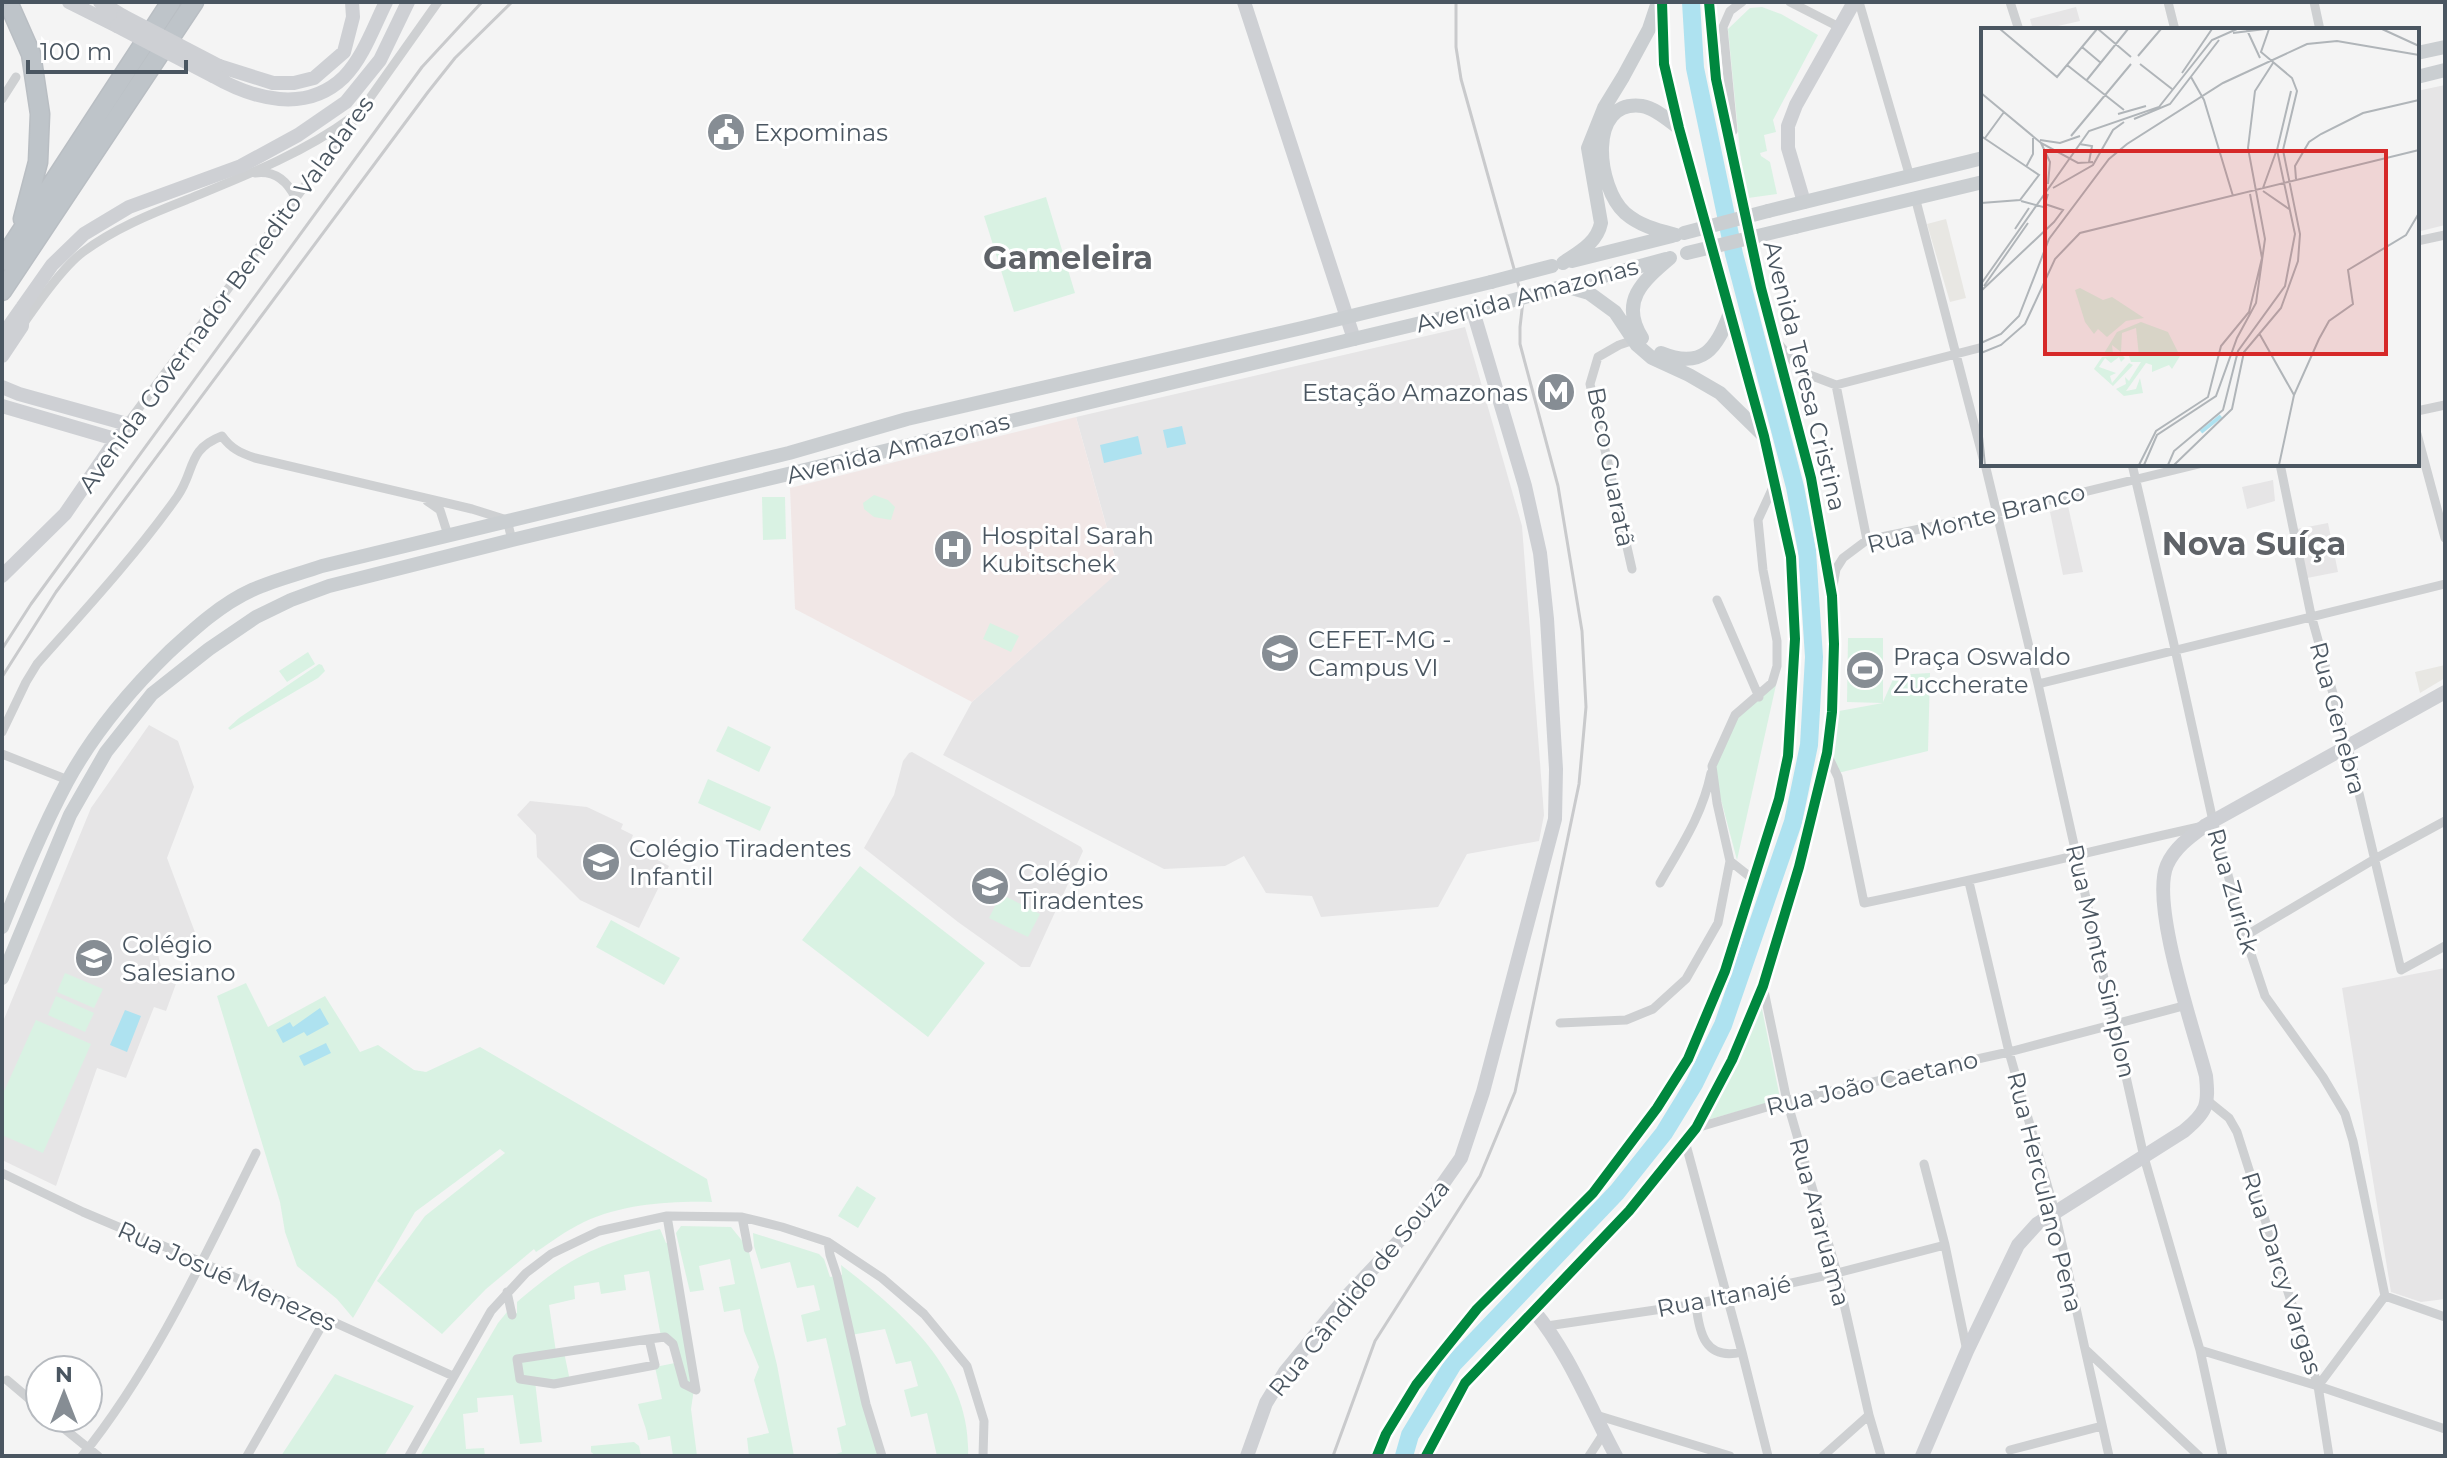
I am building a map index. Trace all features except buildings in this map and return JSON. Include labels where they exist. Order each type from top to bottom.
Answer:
[{"type":"highway","points":[[8,2],[31,54],[40,114],[38,162],[18,238]]},
{"type":"highway","points":[[2,261],[171,2]]},
{"type":"highway","points":[[2,291],[194,2]]},
{"type":"main road","points":[[69,2],[120,21],[216,71],[273,83],[294,83],[314,78],[344,52],[353,17],[352,2]]},
{"type":"main road","points":[[100,2],[120,21]]},
{"type":"main road","points":[[216,71],[236,90],[261,97],[301,100],[322,92],[344,77],[386,2]]},
{"type":"main road","points":[[2,336],[52,265],[84,234],[129,207],[241,166],[298,135],[346,102],[380,60],[408,2]]},
{"type":"main road","points":[[1244,2],[1354,339]]},
{"type":"main road","points":[[1377,1456],[1386,1434],[1416,1385],[1471,1315],[1593,1193],[1657,1108],[1688,1059],[1725,971],[1779,799],[1788,756],[1794,600],[1791,557],[1764,436],[1679,128],[1664,64],[1660,2]]},
{"type":"main road","points":[[1558,265],[1592,243],[1599,233],[1601,223],[1588,148],[1604,108],[1649,29],[1660,2]]},
{"type":"main road","name":"Avenida Teresa Cristina","points":[[1426,1456],[1465,1383],[1629,1211],[1696,1128],[1732,1060],[1763,986],[1799,867],[1827,753],[1832,712],[1832,596],[1811,478],[1772,334],[1716,79],[1709,2]]},
{"type":"main road","points":[[1804,202],[1788,148],[1788,126],[1796,105],[1857,2]]},
{"type":"main road","points":[[2419,53],[2445,47]]},
{"type":"main road","points":[[2419,76],[2445,70]]},
{"type":"main road","points":[[1679,128],[1641,106],[1624,108],[1615,114],[1606,129],[1600,153],[1605,182],[1623,212],[1646,227],[1680,234]]},
{"type":"main road","name":"Avenida Amazonas","points":[[2,927],[68,780],[94,740],[137,683],[188,634],[252,590],[308,571],[789,453],[907,419],[1347,317],[1981,159]]},
{"type":"main road","name":"Avenida Amazonas","points":[[2,978],[70,815],[106,752],[152,694],[256,617],[291,600],[329,586],[512,540],[1481,309],[1687,253],[1981,182]]},
{"type":"main road","points":[[1670,258],[1645,279],[1637,292],[1632,309],[1635,326],[1645,342],[1659,353],[1677,360],[1696,357],[1711,351],[1721,338],[1730,313]]},
{"type":"main road","points":[[1481,309],[1473,298],[1489,282]]},
{"type":"main road","points":[[1562,287],[1589,293],[1615,312],[1634,340],[1652,358],[1720,393],[1764,436]]},
{"type":"main road","points":[[2,356],[22,326],[23,306]]},
{"type":"main road","name":"Rua Cândido de Souza","points":[[1247,1456],[1266,1403],[1285,1372],[1347,1296],[1414,1225],[1455,1167],[1474,1122],[1555,819],[1556,769],[1540,553],[1481,309]]},
{"type":"main road","points":[[2,387],[127,424]]},
{"type":"main road","points":[[2,406],[115,439]]},
{"type":"main road","name":"Avenida Governador Benedito Valadares","points":[[2,576],[65,514],[127,424]]},
{"type":"main road","points":[[1922,1456],[1967,1351],[2018,1245],[2037,1224],[2184,1131],[2199,1118],[2208,1101],[2206,1076],[2164,914],[2163,881],[2173,854],[2209,823],[2445,692]]},
{"type":"main road","points":[[1534,1311],[1547,1326],[1616,1456]]},
{"type":"street","name":"Avenida Governador Benedito Valadares","points":[[127,424],[360,112],[438,2]]},
{"type":"street","points":[[1737,166],[1723,27],[1730,11],[1742,2]]},
{"type":"street","points":[[1790,2],[1841,28]]},
{"type":"street","points":[[1857,2],[1910,177]]},
{"type":"street","points":[[2010,2],[2018,28]]},
{"type":"street","points":[[2168,2],[2174,28]]},
{"type":"street","points":[[2314,2],[2320,28]]},
{"type":"street","points":[[2,99],[16,77]]},
{"type":"street","points":[[22,326],[79,254],[111,233],[329,135],[360,112]]},
{"type":"street","points":[[248,174],[263,171],[277,175],[288,184],[295,197]]},
{"type":"street","points":[[191,184],[220,186]]},
{"type":"street","points":[[1915,197],[1981,451]]},
{"type":"street","points":[[2419,241],[2445,235]]},
{"type":"street","points":[[1772,334],[1802,372],[1836,385],[1981,348]]},
{"type":"street","name":"Beco Guaratã","points":[[1632,569],[1590,384],[1598,357],[1634,340]]},
{"type":"street","points":[[1836,385],[1867,540]]},
{"type":"street","points":[[2419,411],[2445,405]]},
{"type":"street","points":[[2,732],[37,664],[152,531],[182,489],[195,456],[208,441],[222,436],[239,453],[255,458],[507,520],[512,540]]},
{"type":"street","points":[[2419,441],[2445,538]]},
{"type":"street","name":"Rua Monte Simplon","points":[[1985,466],[2038,684],[2144,1157],[2200,1350],[2223,1456]]},
{"type":"street","name":"Rua Zurick","points":[[2132,466],[2175,649],[2209,823],[2265,996],[2323,1077],[2345,1114],[2385,1296]]},
{"type":"street","name":"Rua Monte Branco","points":[[1832,596],[1836,569],[1843,558],[1867,540],[1997,513],[2191,466]]},
{"type":"street","name":"Rua Genebra","points":[[2280,466],[2311,615],[2348,747],[2401,970],[2445,946]]},
{"type":"street","points":[[1660,883],[1698,818],[1707,795],[1712,766],[1735,715],[1772,683],[1777,666],[1777,641],[1763,570],[1758,520],[1775,482]]},
{"type":"street","points":[[424,499],[440,510],[448,535]]},
{"type":"street","points":[[2038,684],[2445,584]]},
{"type":"street","points":[[1717,600],[1759,697]]},
{"type":"street","points":[[1827,753],[1838,777],[1864,903],[1969,882],[2209,823]]},
{"type":"street","points":[[2,754],[68,780]]},
{"type":"street","points":[[1560,1023],[1626,1020],[1653,1009],[1686,979],[1718,923],[1730,861],[1712,766]]},
{"type":"street","points":[[2245,936],[2445,821]]},
{"type":"street","points":[[1730,861],[1754,880]]},
{"type":"street","name":"Rua Herculano Pena","points":[[1969,882],[2009,1052],[2055,1212],[2109,1456]]},
{"type":"street","name":"Rua Araruama","points":[[1763,986],[1787,1101],[1837,1273],[1881,1456]]},
{"type":"street","name":"Rua João Caetano","points":[[1696,1128],[1787,1101],[2009,1052],[2187,1005]]},
{"type":"street","name":"Rua Darcy Vargas","points":[[2208,1101],[2229,1118],[2237,1132],[2318,1386],[2329,1456]]},
{"type":"street","points":[[1685,1141],[1768,1456]]},
{"type":"street","points":[[85,1452],[130,1392],[256,1153]]},
{"type":"street","points":[[1924,1164],[1967,1351]]},
{"type":"street","name":"Rua Josué Menezes","points":[[2,1173],[453,1376]]},
{"type":"street","points":[[649,1339],[655,1365],[554,1384],[520,1379],[517,1359],[649,1339],[665,1337],[673,1344],[684,1384],[696,1390],[667,1216]]},
{"type":"street","points":[[409,1456],[491,1311],[526,1273],[551,1254],[599,1231],[667,1216],[742,1217],[828,1242],[882,1278],[924,1314],[967,1366],[984,1421],[983,1456]]},
{"type":"street","points":[[742,1217],[748,1248]]},
{"type":"street","points":[[828,1242],[866,1404],[882,1456]]},
{"type":"street","name":"Rua Itanajé","points":[[1547,1326],[1696,1304],[1945,1245]]},
{"type":"street","points":[[507,1292],[512,1315]]},
{"type":"street","points":[[2318,1386],[2385,1296],[2445,1317]]},
{"type":"street","points":[[1696,1304],[1702,1337],[1712,1349],[1733,1354],[1742,1352]]},
{"type":"street","points":[[247,1456],[325,1320]]},
{"type":"street","points":[[2085,1349],[2199,1456]]},
{"type":"street","points":[[2200,1350],[2445,1429]]},
{"type":"street","points":[[7,1380],[24,1394]]},
{"type":"street","points":[[1596,1415],[1730,1456]]},
{"type":"street","points":[[1823,1456],[1869,1415]]},
{"type":"street","points":[[2010,1450],[2102,1426]]},
{"type":"street","points":[[1589,1456],[1604,1433]]},
{"type":"street","points":[[67,1434],[85,1452],[98,1456]]},
{"type":"shaded area","points":[[2076,7],[2080,21],[2058,28],[2032,28],[2030,19]]},
{"type":"shaded area","points":[[2445,85],[2445,225],[2419,232],[2419,91]]},
{"type":"shaded area","points":[[1946,219],[1966,298],[1950,302],[1927,224]]},
{"type":"shaded area","name":"CEFET-MG - Campus VI","points":[[1465,327],[1522,526],[1544,815],[1539,841],[1467,854],[1438,907],[1321,917],[1312,896],[1266,893],[1244,856],[1225,866],[1164,869],[943,755],[972,702],[1114,575],[1117,564],[1076,417]]},
{"type":"shaded area","name":"Hospital Sarah Kubitschek","points":[[1076,417],[1117,565],[1114,576],[972,702],[795,609],[790,488]]},
{"type":"shaded area","points":[[2273,480],[2275,501],[2247,509],[2242,487]]},
{"type":"shaded area","points":[[2068,506],[2083,572],[2063,575],[2050,512]]},
{"type":"shaded area","points":[[2328,523],[2338,572],[2307,578],[2297,529]]},
{"type":"shaded area","points":[[2445,665],[2445,678],[2420,693],[2415,672]]},
{"type":"shaded area","name":"Colégio Salesiano","points":[[149,725],[178,741],[194,787],[167,858],[199,943],[157,950],[162,971],[176,967],[177,981],[166,1011],[154,1007],[126,1078],[97,1068],[56,1186],[2,1160],[2,1024],[91,808]]},
{"type":"shaded area","name":"Colégio Tiradentes","points":[[912,752],[1081,847],[1083,851],[1030,967],[1021,967],[958,922],[864,848],[894,795],[903,761]]},
{"type":"shaded area","name":"Colégio Tiradentes Infantil","points":[[530,801],[587,807],[623,824],[621,829],[633,835],[629,845],[669,866],[639,928],[580,900],[537,857],[536,835],[517,815]]},
{"type":"shaded area","points":[[2445,968],[2445,1299],[2421,1302],[2391,1292],[2342,988]]},
{"type":"green space","points":[[1762,7],[1818,35],[1773,120],[1776,132],[1764,135],[1767,151],[1760,153],[1770,162],[1777,194],[1748,198],[1741,162],[1728,29],[1750,8]]},
{"type":"green space","points":[[1046,197],[1075,293],[1014,312],[984,216]]},
{"type":"green space","points":[[874,495],[888,500],[895,507],[891,520],[874,517],[864,509],[863,503]]},
{"type":"green space","points":[[762,497],[785,497],[786,539],[763,540]]},
{"type":"green space","points":[[990,623],[1019,636],[1011,652],[983,639]]},
{"type":"green space","name":"Praça Oswaldo Zuccherate","points":[[1848,638],[1883,638],[1883,702],[1895,675],[1930,673],[1928,751],[1838,773],[1829,754],[1839,711],[1883,703],[1847,702]]},
{"type":"green space","points":[[308,652],[315,664],[287,682],[279,671]]},
{"type":"green space","points":[[319,664],[325,671],[318,678],[230,730],[228,728],[239,718]]},
{"type":"green space","points":[[1776,685],[1737,860],[1712,766],[1735,715]]},
{"type":"green space","points":[[728,726],[771,747],[759,772],[716,751]]},
{"type":"green space","points":[[708,779],[771,807],[760,831],[698,803]]},
{"type":"green space","points":[[860,866],[985,963],[928,1037],[802,940]]},
{"type":"green space","points":[[1001,894],[1040,914],[1028,937],[989,918]]},
{"type":"green space","points":[[611,920],[680,958],[664,985],[596,947]]},
{"type":"green space","points":[[65,973],[103,989],[94,1008],[57,992]]},
{"type":"green space","points":[[246,983],[268,1027],[325,996],[360,1052],[378,1045],[414,1070],[426,1072],[480,1047],[707,1179],[712,1202],[646,1205],[614,1211],[584,1222],[536,1252],[534,1249],[486,1289],[442,1334],[377,1281],[425,1216],[505,1153],[500,1149],[415,1212],[353,1318],[337,1299],[297,1266],[285,1232],[280,1202],[217,996]]},
{"type":"green space","points":[[56,996],[94,1013],[85,1032],[48,1015]]},
{"type":"green space","points":[[1761,1004],[1780,1098],[1707,1120],[1745,1048]]},
{"type":"green space","points":[[36,1020],[91,1044],[43,1153],[2,1135],[2,1096]]},
{"type":"green space","points":[[857,1186],[876,1198],[858,1228],[838,1216]]},
{"type":"green space","points":[[681,1226],[731,1227],[748,1248],[777,1365],[794,1456],[749,1456],[747,1438],[769,1433],[754,1380],[759,1367],[744,1331],[740,1309],[724,1312],[719,1287],[735,1284],[730,1259],[699,1266],[704,1290],[690,1292],[676,1233]]},
{"type":"green space","points":[[660,1229],[666,1243],[672,1242],[694,1389],[691,1409],[697,1456],[673,1456],[670,1436],[648,1440],[638,1404],[662,1399],[655,1367],[675,1363],[673,1344],[661,1337],[649,1271],[624,1275],[626,1290],[601,1294],[599,1282],[574,1286],[575,1299],[549,1305],[556,1352],[564,1352],[570,1381],[535,1381],[542,1442],[520,1444],[513,1395],[477,1398],[478,1412],[463,1414],[466,1449],[484,1448],[485,1456],[420,1456],[498,1323],[507,1312],[508,1317],[517,1313],[517,1302],[583,1255]]},
{"type":"green space","points":[[753,1233],[819,1254],[830,1277],[842,1275],[841,1265],[909,1324],[946,1371],[958,1397],[966,1425],[968,1456],[937,1456],[927,1413],[911,1417],[904,1390],[918,1386],[911,1361],[896,1364],[885,1329],[851,1335],[882,1456],[830,1456],[842,1452],[837,1428],[846,1425],[826,1338],[807,1342],[801,1315],[820,1310],[814,1285],[797,1288],[790,1262],[761,1269]]},
{"type":"green space","points":[[335,1374],[414,1406],[384,1456],[281,1456]]},
{"type":"green space","points":[[634,1442],[639,1446],[641,1456],[596,1456],[591,1452],[591,1446]]},
{"type":"water","points":[[1182,426],[1186,444],[1167,448],[1163,430]]},
{"type":"water","points":[[1138,436],[1142,454],[1104,463],[1100,445]]},
{"type":"water","points":[[320,1008],[329,1024],[307,1036],[304,1032],[283,1043],[276,1030],[290,1022],[293,1027]]},
{"type":"water","points":[[125,1010],[141,1016],[127,1052],[110,1045]]},
{"type":"water","points":[[326,1043],[331,1053],[304,1066],[299,1056]]},
{"type":"waterway","points":[[1404,1456],[1410,1435],[1453,1364],[1617,1192],[1664,1133],[1694,1084],[1723,1025],[1793,822],[1809,745],[1814,657],[1807,551],[1795,487],[1734,254],[1695,68],[1691,2]]},
{"type":"railway","points":[[2,649],[31,604],[422,67],[482,2]]},
{"type":"railway","points":[[2,677],[56,592],[428,92],[455,58],[512,2]]},
{"type":"railway","points":[[1333,1456],[1375,1341],[1480,1176],[1515,1092],[1579,784],[1586,707],[1582,631],[1558,486],[1520,344],[1523,301],[1461,79],[1456,47],[1456,2]]},
{"type":"cycle path","points":[[1377,1456],[1386,1434],[1416,1385],[1477,1309],[1593,1193],[1657,1108],[1688,1059],[1725,971],[1779,799],[1788,756],[1795,639],[1791,557],[1764,436],[1664,64],[1662,2]]},
{"type":"cycle path","points":[[1426,1456],[1465,1383],[1629,1211],[1696,1128],[1732,1060],[1763,986],[1799,867],[1827,753],[1832,712],[1832,596],[1811,478],[1761,288],[1716,79],[1709,2]]},
{"type":"place","name":"Expominas","points":[[726,132]]},
{"type":"place","name":"Estação Amazonas","points":[[1556,392]]},
{"type":"place","name":"Hospital Sarah Kubitschek","points":[[953,549]]},
{"type":"place","name":"CEFET-MG - Campus VI","points":[[1280,653]]},
{"type":"place","name":"Praça Oswaldo Zuccherate","points":[[1865,670]]},
{"type":"place","name":"Colégio Tiradentes Infantil","points":[[601,862]]},
{"type":"place","name":"Colégio Tiradentes","points":[[990,886]]},
{"type":"place","name":"Colégio Salesiano","points":[[94,958]]},
{"type":"district","name":"Gameleira","points":[[1068,257]]},
{"type":"district","name":"Nova Suíça","points":[[2254,543]]}]
